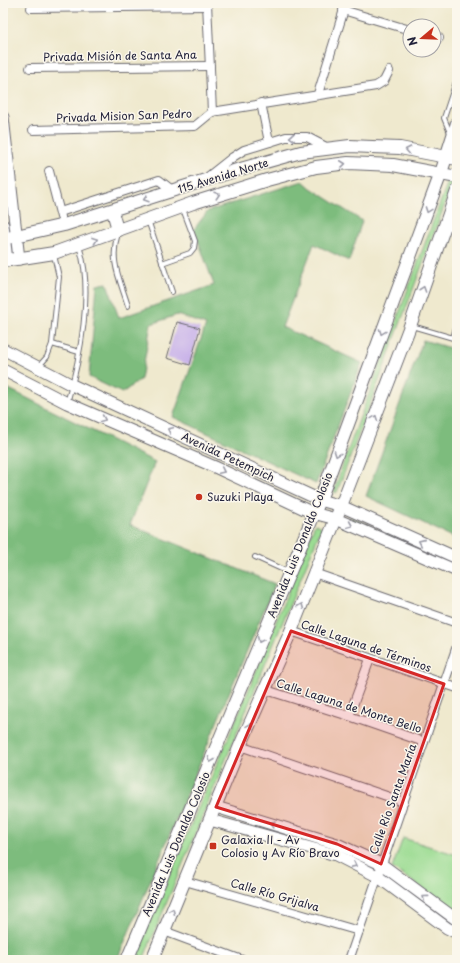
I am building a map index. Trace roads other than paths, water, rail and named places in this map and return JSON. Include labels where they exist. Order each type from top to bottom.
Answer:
[{"type":"main road","points":[[3,116],[10,260]]},
{"type":"main road","name":"Avenida Luis Donaldo Colosio","points":[[127,960],[320,500],[441,173],[452,158],[453,138],[457,123]]},
{"type":"main road","name":"115 Avenida Norte","points":[[8,238],[64,225],[294,154],[350,146],[400,148],[452,158]]},
{"type":"main road","name":"115 Avenida Norte","points":[[10,260],[54,253],[79,246],[183,207],[267,180],[316,167],[348,164],[393,165],[457,176]]},
{"type":"main road","name":"Avenida Luis Donaldo Colosio","points":[[152,960],[240,746],[291,631],[336,519],[410,326],[451,226],[457,191]]},
{"type":"main road","points":[[112,210],[118,231]]},
{"type":"main road","points":[[3,225],[8,238]]},
{"type":"main road","name":"Avenida Petempich","points":[[3,349],[72,385],[320,500],[341,506],[457,558]]},
{"type":"main road","name":"Avenida Petempich","points":[[3,370],[67,403],[215,467],[313,514],[336,519],[457,572]]},
{"type":"main road","points":[[216,807],[338,844],[381,864],[457,920]]},
{"type":"main road","points":[[210,820],[336,855],[377,876],[447,928],[457,933]]},
{"type":"street","points":[[31,8],[207,4],[212,112],[261,103],[376,86],[384,81],[389,70]]},
{"type":"street","points":[[318,94],[344,6],[402,27]]},
{"type":"street","name":"Privada Misión de Santa Ana","points":[[30,68],[210,66]]},
{"type":"street","points":[[261,103],[269,142]]},
{"type":"street","name":"Privada Mision San Pedro","points":[[34,130],[195,126],[212,112]]},
{"type":"street","points":[[203,181],[244,150],[286,137],[307,137],[328,148]]},
{"type":"street","points":[[49,170],[64,225]]},
{"type":"street","points":[[60,212],[159,180],[173,191]]},
{"type":"street","points":[[314,573],[457,623]]},
{"type":"street","name":"Calle Laguna de Términos","points":[[291,631],[457,688]]},
{"type":"street","name":"Calle Río Santa María","points":[[349,960],[457,646]]},
{"type":"street","points":[[349,716],[370,659]]},
{"type":"street","name":"Calle Laguna de Monte Bello","points":[[266,690],[349,716],[424,742]]},
{"type":"street","points":[[240,746],[404,802]]},
{"type":"street","name":"Calle Río Grijalva","points":[[185,881],[358,931]]},
{"type":"street","points":[[164,931],[242,960]]},
{"type":"lane","points":[[453,138],[446,127],[444,118],[457,79]]},
{"type":"lane","points":[[162,262],[190,253],[194,248],[195,241],[183,207]]},
{"type":"lane","points":[[148,220],[172,292]]},
{"type":"lane","points":[[118,231],[114,243],[114,261],[128,306]]},
{"type":"lane","points":[[67,403],[79,352],[86,285],[84,265],[79,246]]},
{"type":"lane","points":[[38,367],[47,357],[52,344],[59,277],[54,253]]},
{"type":"lane","points":[[410,326],[453,338],[457,324]]},
{"type":"lane","points":[[52,344],[79,352]]},
{"type":"lane","points":[[255,558],[290,573]]},
{"type":"place","name":"Suzuki Playa","points":[[199,497]]},
{"type":"place","name":"Galaxia II - Av Colosio y Av Río Bravo","points":[[213,846]]}]
